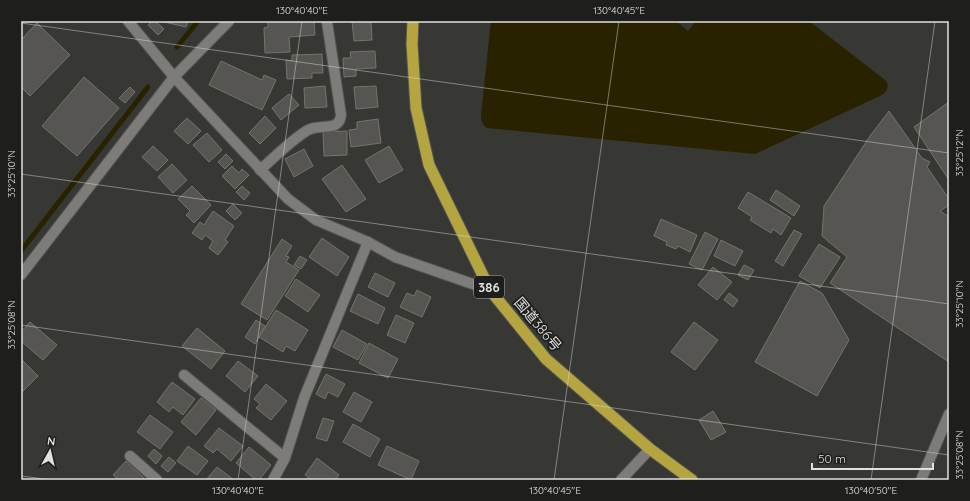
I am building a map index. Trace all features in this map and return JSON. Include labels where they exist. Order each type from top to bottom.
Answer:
[{"type":"highway","name":"国道386号","points":[[413,21],[412,44],[416,108],[429,165],[490,290],[546,359],[650,449],[692,480]]},
{"type":"street","points":[[128,21],[174,77],[260,170],[288,199],[316,220],[368,242],[395,257],[490,290]]},
{"type":"street","points":[[21,276],[174,77],[229,21]]},
{"type":"street","points":[[260,170],[300,135],[316,127],[337,126],[341,120],[327,22]]},
{"type":"street","points":[[273,480],[285,458],[304,398],[368,242]]},
{"type":"street","points":[[184,375],[285,458]]},
{"type":"street","points":[[921,480],[949,414]]},
{"type":"street","points":[[621,480],[650,449]]},
{"type":"street","points":[[130,456],[156,480]]},
{"type":"shaded area","points":[[491,21],[676,21],[688,31],[696,21],[809,21],[885,80],[888,87],[880,96],[755,154],[487,128],[482,122],[481,115]]},
{"type":"building","points":[[152,21],[155,21],[164,29],[158,35],[148,25]]},
{"type":"building","points":[[160,21],[188,21],[186,27]]},
{"type":"building","points":[[268,21],[314,21],[315,35],[289,37],[290,52],[265,53],[264,28],[268,27]]},
{"type":"building","points":[[352,21],[371,21],[372,40],[354,41]]},
{"type":"building","points":[[37,23],[70,55],[30,96],[21,87],[21,40]]},
{"type":"building","points":[[375,51],[376,68],[356,69],[356,76],[344,77],[343,58],[351,58],[350,52]]},
{"type":"building","points":[[322,54],[323,73],[312,73],[312,78],[287,79],[286,60],[292,61],[292,55]]},
{"type":"building","points":[[221,61],[262,80],[264,75],[276,80],[262,110],[209,85]]},
{"type":"building","points":[[84,77],[119,108],[77,156],[42,126]]},
{"type":"building","points":[[325,86],[327,107],[305,108],[304,88]]},
{"type":"building","points":[[376,86],[378,107],[356,109],[354,87]]},
{"type":"building","points":[[130,87],[135,92],[125,103],[119,98]]},
{"type":"building","points":[[289,94],[299,105],[281,120],[272,108]]},
{"type":"building","points":[[949,102],[949,180],[914,127]]},
{"type":"building","points":[[889,111],[922,158],[930,162],[927,167],[949,199],[949,205],[940,211],[949,217],[949,362],[830,283],[847,257],[822,236],[824,206],[870,136]]},
{"type":"building","points":[[265,116],[276,128],[260,144],[249,133]]},
{"type":"building","points":[[187,118],[201,131],[188,144],[174,131]]},
{"type":"building","points":[[378,119],[381,143],[351,147],[349,130],[357,129],[357,122]]},
{"type":"building","points":[[347,131],[347,155],[324,156],[323,132]]},
{"type":"building","points":[[207,133],[222,150],[209,162],[193,145]]},
{"type":"building","points":[[153,146],[168,160],[157,171],[142,157]]},
{"type":"building","points":[[389,146],[403,170],[379,183],[365,160]]},
{"type":"building","points":[[304,149],[313,166],[294,177],[285,159]]},
{"type":"building","points":[[226,154],[233,161],[225,169],[218,162]]},
{"type":"building","points":[[172,164],[187,180],[173,193],[158,177]]},
{"type":"building","points":[[342,165],[366,199],[346,212],[322,179]]},
{"type":"building","points":[[232,166],[239,173],[242,169],[249,175],[235,189],[222,176]]},
{"type":"building","points":[[192,186],[211,205],[194,223],[186,215],[190,211],[178,199]]},
{"type":"building","points":[[242,186],[250,193],[244,200],[236,192]]},
{"type":"building","points":[[776,190],[800,206],[794,216],[770,200]]},
{"type":"building","points":[[748,192],[791,218],[781,235],[773,229],[771,233],[750,220],[752,217],[738,208]]},
{"type":"building","points":[[233,204],[242,213],[235,220],[226,211]]},
{"type":"building","points":[[213,211],[234,226],[225,240],[228,242],[218,255],[209,248],[213,241],[205,235],[202,240],[192,233],[200,222],[204,225]]},
{"type":"building","points":[[661,219],[697,235],[690,252],[678,246],[676,249],[666,245],[667,242],[654,236]]},
{"type":"building","points":[[794,230],[802,234],[783,266],[775,261]]},
{"type":"building","points":[[705,232],[718,239],[702,270],[689,264]]},
{"type":"building","points":[[322,238],[349,257],[337,276],[309,257]]},
{"type":"building","points":[[282,239],[292,246],[286,256],[289,257],[286,262],[299,270],[267,320],[241,304]]},
{"type":"building","points":[[721,240],[743,251],[735,266],[714,256]]},
{"type":"building","points":[[819,244],[840,257],[820,288],[799,276]]},
{"type":"building","points":[[300,256],[307,260],[301,269],[294,265]]},
{"type":"building","points":[[744,265],[754,270],[748,280],[738,275]]},
{"type":"building","points":[[713,267],[732,282],[717,300],[698,285]]},
{"type":"building","points":[[375,273],[395,283],[388,297],[368,287]]},
{"type":"building","points":[[296,279],[320,295],[308,312],[285,296]]},
{"type":"building","points":[[800,281],[822,293],[849,340],[817,396],[755,362]]},
{"type":"building","points":[[417,290],[431,297],[422,317],[400,307],[407,293],[414,296]]},
{"type":"building","points":[[729,293],[738,300],[733,307],[724,300]]},
{"type":"building","points":[[358,294],[385,308],[378,324],[350,311]]},
{"type":"building","points":[[276,310],[308,330],[295,351],[286,346],[283,352],[259,337]]},
{"type":"building","points":[[396,315],[414,323],[405,343],[387,335]]},
{"type":"building","points":[[256,320],[265,326],[255,344],[245,337]]},
{"type":"building","points":[[30,322],[57,345],[43,360],[21,341],[21,332]]},
{"type":"building","points":[[694,322],[718,340],[695,370],[671,352]]},
{"type":"building","points":[[197,328],[225,351],[211,369],[182,346]]},
{"type":"building","points":[[342,330],[367,344],[358,360],[333,347]]},
{"type":"building","points":[[369,343],[398,359],[388,378],[359,363]]},
{"type":"building","points":[[21,359],[38,376],[21,393]]},
{"type":"building","points":[[238,361],[258,376],[245,392],[226,376]]},
{"type":"building","points":[[326,374],[345,384],[338,397],[328,392],[325,399],[316,394]]},
{"type":"building","points":[[172,382],[195,399],[183,415],[173,407],[169,412],[157,402]]},
{"type":"building","points":[[266,384],[287,401],[271,420],[256,408],[260,404],[254,399]]},
{"type":"building","points":[[354,392],[372,402],[361,422],[343,412]]},
{"type":"building","points":[[201,398],[216,410],[196,435],[181,422]]},
{"type":"building","points":[[713,411],[726,432],[711,440],[699,420]]},
{"type":"building","points":[[150,415],[173,432],[160,449],[137,432]]},
{"type":"building","points":[[323,418],[334,421],[327,441],[316,438]]},
{"type":"building","points":[[353,424],[380,439],[370,457],[343,442]]},
{"type":"building","points":[[219,428],[243,446],[231,461],[217,449],[213,453],[204,446]]},
{"type":"building","points":[[188,446],[208,461],[197,475],[177,461]]},
{"type":"building","points":[[387,446],[419,461],[411,480],[378,465]]},
{"type":"building","points":[[249,447],[271,465],[259,480],[256,480],[236,463]]},
{"type":"building","points":[[154,449],[162,456],[156,464],[148,456]]},
{"type":"building","points":[[169,457],[176,463],[168,472],[161,466]]},
{"type":"building","points":[[317,458],[339,475],[335,480],[312,480],[305,475]]},
{"type":"building","points":[[126,461],[145,479],[144,480],[119,480],[113,475]]},
{"type":"building","points":[[217,467],[234,480],[206,480]]},
{"type":"waterway","points":[[177,47],[198,21]]},
{"type":"waterway","points":[[21,251],[148,87]]}]
